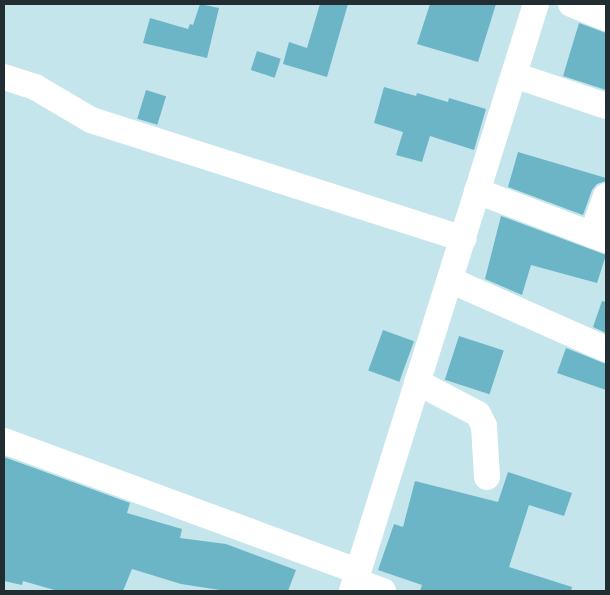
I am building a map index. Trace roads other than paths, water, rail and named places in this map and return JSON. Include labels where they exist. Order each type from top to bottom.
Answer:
[{"type":"street","points":[[355,581],[536,4]]},
{"type":"street","points":[[514,75],[606,106]]},
{"type":"street","points":[[4,76],[35,87],[90,120],[463,239]]},
{"type":"street","points":[[477,191],[599,237],[606,196]]},
{"type":"street","points":[[450,280],[606,349]]},
{"type":"street","points":[[417,382],[478,414],[484,426],[487,477]]},
{"type":"street","points":[[4,441],[383,591]]}]
